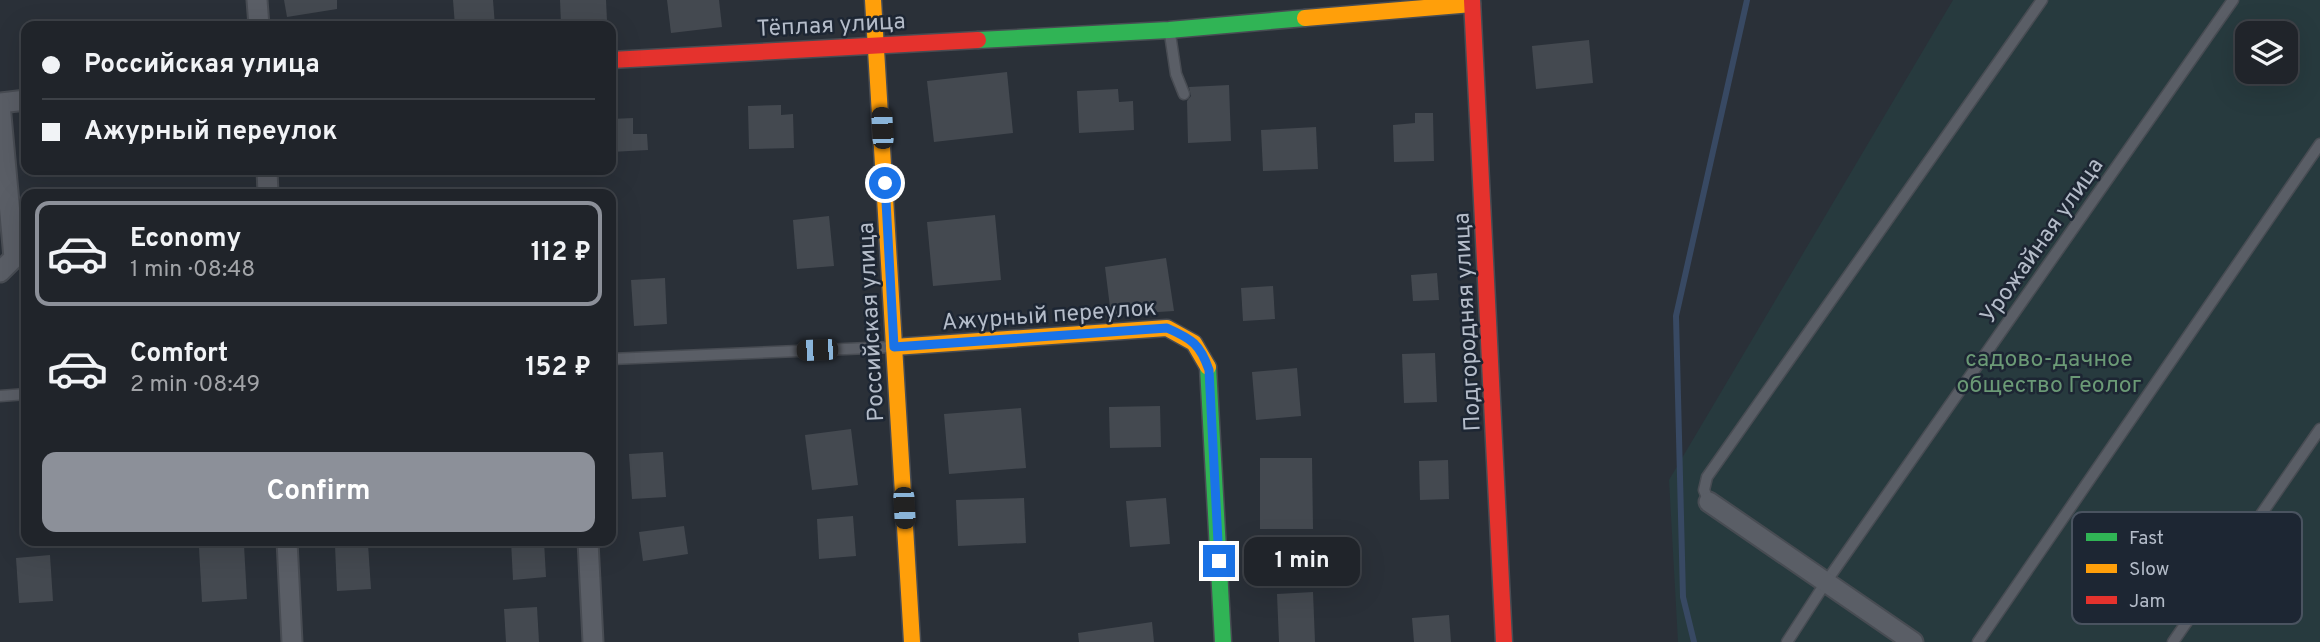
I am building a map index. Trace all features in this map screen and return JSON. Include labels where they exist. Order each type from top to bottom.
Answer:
[{"type":"street","points":[[257,0],[259,21]]},
{"type":"street","name":"Российская улица","points":[[873,0],[912,642]]},
{"type":"street","name":"Тёплая улица","points":[[616,60],[1169,30],[1472,2]]},
{"type":"street","name":"Подгородняя улица","points":[[1472,2],[1504,642]]},
{"type":"street","points":[[0,272],[14,258],[0,103],[21,101]]},
{"type":"street","name":"Ажурный переулок","points":[[894,347],[1167,328],[1195,342],[1204,355],[1209,370],[1223,642]]},
{"type":"street","points":[[1709,502],[1913,642]]},
{"type":"street","points":[[287,546],[292,642]]},
{"type":"street","points":[[588,546],[593,642]]},
{"type":"lane","points":[[1709,502],[1704,491],[1707,477],[2042,0]]},
{"type":"lane","name":"Урожайная улица","points":[[1787,642],[1826,582],[2233,0]]},
{"type":"lane","points":[[1169,30],[1176,74],[1184,94]]},
{"type":"lane","points":[[1978,642],[2320,144]]},
{"type":"lane","points":[[616,359],[894,347]]},
{"type":"lane","points":[[0,396],[21,394]]},
{"type":"lane","points":[[2263,512],[2320,429]]},
{"type":"lane","points":[[2173,642],[2185,624]]},
{"type":"green space","name":"садово-дачное общество Геолог","points":[[1953,0],[2320,0],[2320,642],[1678,642],[1669,480]]},
{"type":"building","points":[[284,0],[337,0],[337,9],[287,17]]},
{"type":"building","points":[[453,0],[493,0],[495,21],[455,21]]},
{"type":"building","points":[[560,0],[606,0],[607,21],[561,21]]},
{"type":"building","points":[[667,0],[719,0],[722,27],[671,33]]},
{"type":"building","points":[[1589,40],[1593,83],[1536,89],[1532,46]]},
{"type":"building","points":[[1007,72],[1013,133],[934,142],[927,81]]},
{"type":"building","points":[[1229,85],[1231,141],[1188,143],[1187,101],[1191,96],[1189,87]]},
{"type":"building","points":[[1118,89],[1119,102],[1133,101],[1134,130],[1079,133],[1077,91]]},
{"type":"building","points":[[781,105],[781,115],[793,114],[794,148],[749,149],[748,106]]},
{"type":"building","points":[[1415,113],[1433,113],[1434,161],[1394,162],[1393,125],[1415,123]]},
{"type":"building","points":[[633,118],[633,134],[647,134],[648,150],[616,152],[616,119]]},
{"type":"building","points":[[1316,127],[1318,169],[1263,171],[1261,130]]},
{"type":"building","points":[[995,215],[1001,280],[933,286],[927,222]]},
{"type":"building","points":[[829,216],[834,266],[797,269],[793,220]]},
{"type":"building","points":[[1166,258],[1174,311],[1111,315],[1105,267]]},
{"type":"building","points":[[1437,273],[1439,300],[1413,301],[1411,275]]},
{"type":"building","points":[[665,278],[667,324],[634,326],[631,280]]},
{"type":"building","points":[[1273,286],[1275,319],[1243,321],[1241,288]]},
{"type":"building","points":[[1435,353],[1437,402],[1404,403],[1402,354]]},
{"type":"building","points":[[1297,368],[1301,416],[1256,420],[1252,372]]},
{"type":"building","points":[[1160,406],[1161,447],[1110,448],[1109,407]]},
{"type":"building","points":[[1021,408],[1026,468],[949,474],[944,414]]},
{"type":"building","points":[[851,429],[858,485],[812,490],[805,435]]},
{"type":"building","points":[[663,452],[666,497],[632,499],[629,454]]},
{"type":"building","points":[[1260,458],[1312,458],[1313,529],[1260,529]]},
{"type":"building","points":[[1448,460],[1449,499],[1420,500],[1419,461]]},
{"type":"building","points":[[1024,498],[1026,543],[958,546],[956,500]]},
{"type":"building","points":[[1166,498],[1170,544],[1130,547],[1126,501]]},
{"type":"building","points":[[853,516],[856,556],[819,559],[817,519]]},
{"type":"building","points":[[684,526],[688,554],[643,561],[639,532]]},
{"type":"building","points":[[244,546],[247,599],[202,602],[199,548]]},
{"type":"building","points":[[335,546],[368,546],[371,589],[337,591]]},
{"type":"building","points":[[511,546],[544,546],[546,577],[513,580]]},
{"type":"building","points":[[50,555],[53,601],[19,603],[16,558]]},
{"type":"building","points":[[1313,592],[1315,642],[1279,642],[1277,594]]},
{"type":"building","points":[[537,607],[539,642],[506,642],[504,609]]},
{"type":"building","points":[[1449,615],[1451,642],[1414,642],[1412,618]]},
{"type":"building","points":[[1152,622],[1154,642],[1079,642],[1078,633]]},
{"type":"waterway","points":[[1694,642],[1683,597],[1676,316],[1747,0]]},
{"type":"traffic: fast","points":[[978,40],[1169,30],[1305,18]]},
{"type":"traffic: fast","points":[[1208,367],[1223,642]]},
{"type":"traffic: slow","points":[[873,0],[912,642]]},
{"type":"traffic: slow","points":[[1305,18],[1472,4]]},
{"type":"traffic: slow","points":[[894,347],[1167,328],[1194,343],[1208,367]]},
{"type":"traffic: jam","points":[[1472,0],[1504,642]]},
{"type":"traffic: jam","points":[[616,60],[978,40]]},
{"type":"route","points":[[885,183],[894,347],[1167,328],[1195,342],[1204,355],[1209,370],[1219,561]]}]
